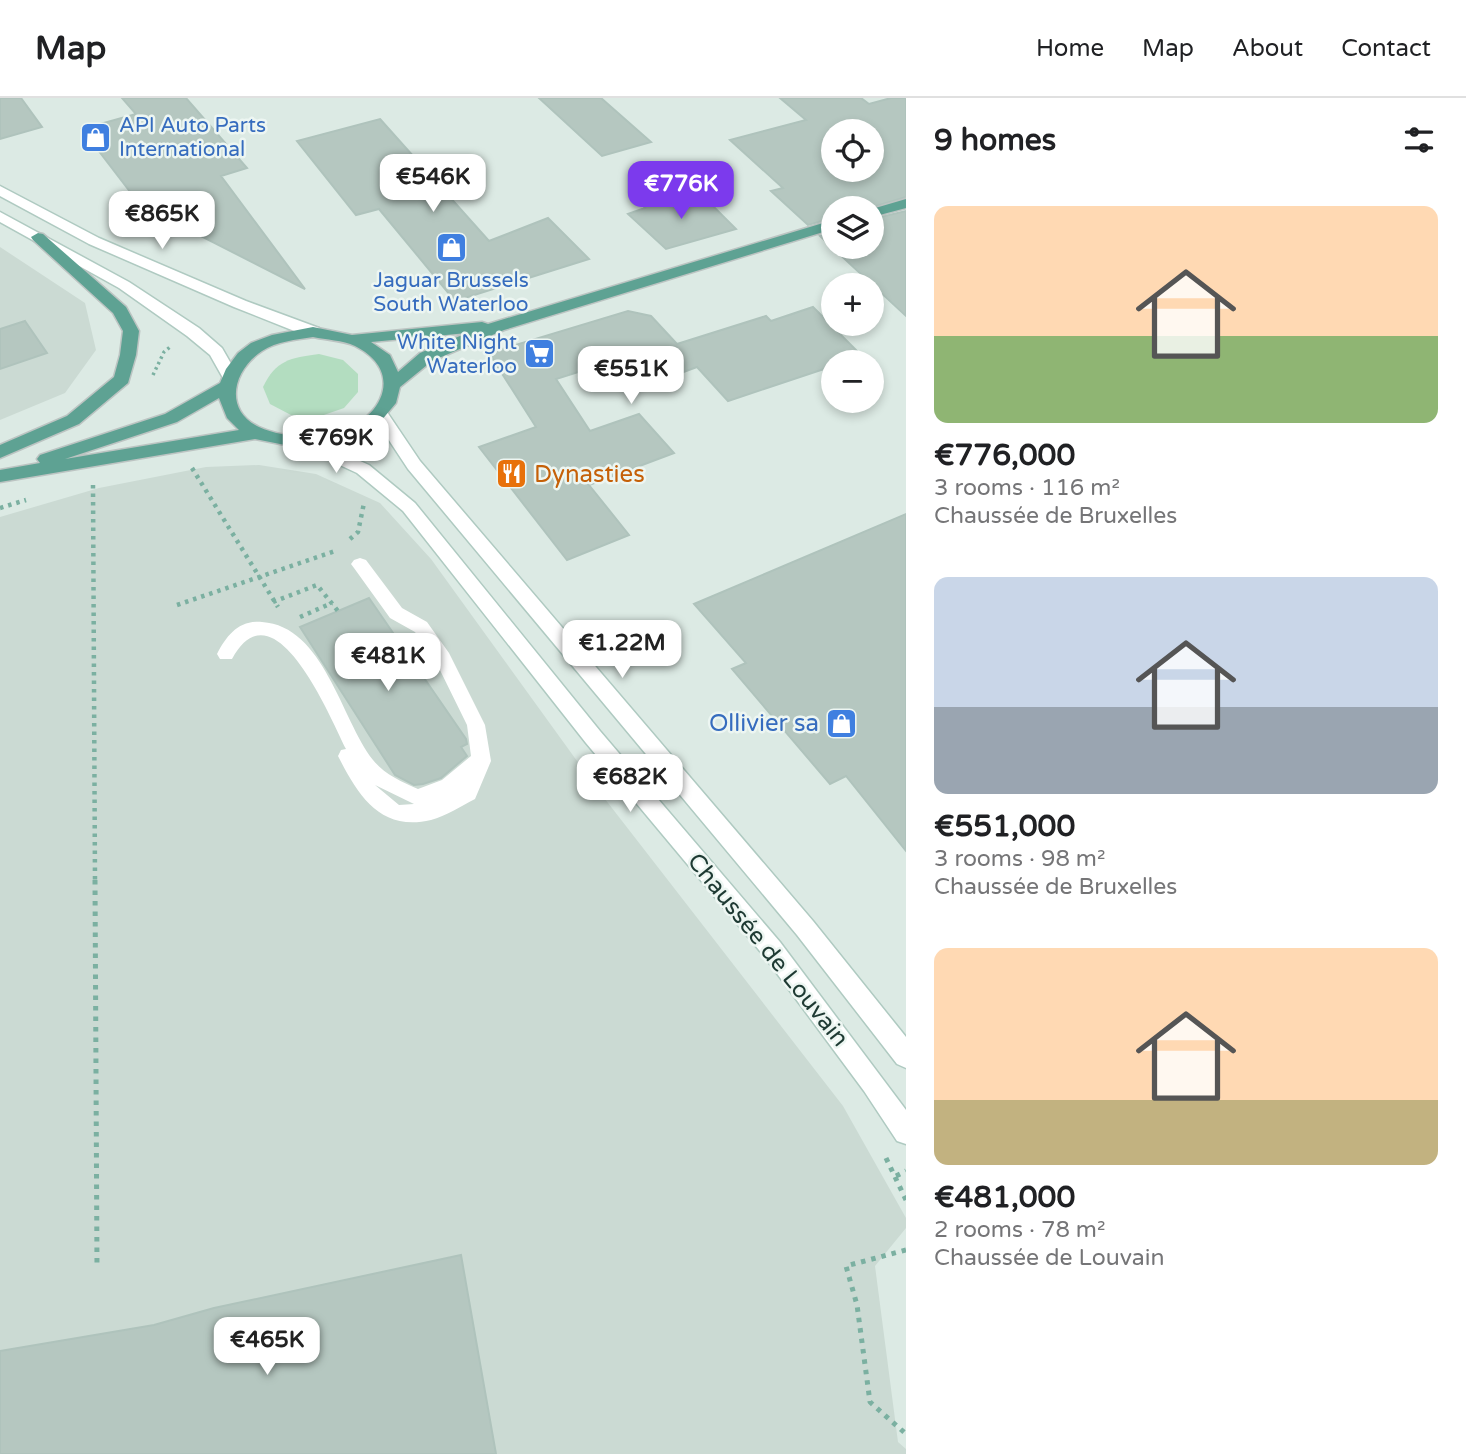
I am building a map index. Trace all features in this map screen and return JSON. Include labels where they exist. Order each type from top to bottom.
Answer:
[{"type":"main road","points":[[0,190],[94,241],[240,304],[313,332],[355,339],[498,326]]},
{"type":"main road","points":[[884,210],[906,204]]},
{"type":"main road","points":[[0,216],[124,285],[193,332],[216,352],[227,380],[227,405],[237,420],[255,433],[280,442],[309,444],[349,435],[362,430],[381,416],[391,400],[395,383],[389,366],[376,350],[355,339]]},
{"type":"main road","points":[[395,383],[426,357],[498,326],[821,228]]},
{"type":"main road","points":[[0,452],[73,420],[122,379],[128,355],[131,331],[120,310],[38,237]]},
{"type":"main road","points":[[0,476],[171,418],[227,380],[241,359],[258,347],[279,338],[313,332]]},
{"type":"main road","name":"Chaussée de Louvain","points":[[381,416],[414,465],[805,928],[906,1056]]},
{"type":"main road","points":[[0,476],[91,463],[255,433]]},
{"type":"main road","name":"Chaussée de Louvain","points":[[309,444],[351,460],[377,476],[409,507],[593,737],[772,949],[873,1083],[906,1132]]},
{"type":"lane","points":[[226,654],[234,637],[252,627],[276,630],[294,642],[343,719],[339,741],[368,791],[394,813],[429,812],[468,793],[481,759],[476,725],[443,658],[421,627],[396,613],[360,564]]},
{"type":"path","points":[[171,418],[149,390],[150,382],[164,352],[193,332]]},
{"type":"path","points":[[184,445],[187,459],[280,611]]},
{"type":"path","points":[[91,463],[95,556],[92,774],[97,1268]]},
{"type":"path","points":[[177,605],[334,552],[358,532],[360,511],[366,500]]},
{"type":"path","points":[[298,618],[332,603]]},
{"type":"path","points":[[906,1171],[896,1175],[906,1200]]},
{"type":"path","points":[[906,1250],[846,1266],[857,1305],[870,1402],[906,1434]]},
{"type":"shaded area","points":[[0,247],[85,303],[96,350],[65,393],[0,420]]},
{"type":"shaded area","points":[[259,465],[316,474],[380,503],[431,559],[598,790],[843,1106],[906,1218],[906,1228],[875,1266],[898,1442],[906,1449],[906,1454],[0,1454],[0,517],[99,488],[206,467]]},
{"type":"green space","points":[[319,354],[343,360],[358,374],[358,392],[344,408],[318,417],[291,415],[270,404],[263,387],[273,371],[292,359]]},
{"type":"building","points":[[0,98],[21,98],[42,127],[0,139]]},
{"type":"building","points":[[122,98],[186,98],[247,168],[221,176],[305,289],[185,228],[161,195],[138,202],[82,129],[136,114]]},
{"type":"building","points":[[539,98],[601,98],[651,142],[602,156]]},
{"type":"building","points":[[780,98],[861,98],[869,104],[891,98],[906,98],[906,197],[884,204],[884,196],[821,196],[821,221],[808,225],[771,191],[783,188],[730,140],[806,120]]},
{"type":"building","points":[[380,119],[489,241],[548,218],[589,259],[455,301],[379,209],[356,215],[297,141]]},
{"type":"building","points":[[697,198],[709,202],[736,229],[666,249],[628,214],[645,208],[642,205],[676,199],[679,203]]},
{"type":"building","points":[[906,211],[906,316],[884,296],[884,273],[860,273],[845,259],[884,259],[884,216]]},
{"type":"building","points":[[813,307],[821,315],[821,336],[842,336],[856,350],[821,350],[821,370],[728,401],[697,367],[659,381],[635,354],[556,379],[590,431],[639,414],[674,453],[589,485],[629,535],[567,560],[479,447],[536,427],[489,353],[628,311],[651,316],[677,344],[766,316],[771,321]]},
{"type":"building","points":[[25,321],[47,353],[0,369],[0,329]]},
{"type":"building","name":"Ollivier sa","points":[[906,514],[906,851],[846,776],[830,784],[732,669],[746,663],[694,604]]},
{"type":"building","points":[[369,598],[466,739],[467,744],[461,747],[467,756],[441,778],[414,785],[395,775],[300,627]]},
{"type":"building","points":[[461,1255],[496,1454],[0,1454],[0,1351],[154,1325],[214,1308]]},
{"type":"place","name":"API Auto Parts International","points":[[96,137]]},
{"type":"place","name":"Jaguar Brussels South Waterloo","points":[[451,248]]},
{"type":"place","name":"White Night Waterloo","points":[[540,354]]},
{"type":"place","name":"Dynasties","points":[[511,474]]},
{"type":"place","name":"Ollivier sa","points":[[842,723]]}]
